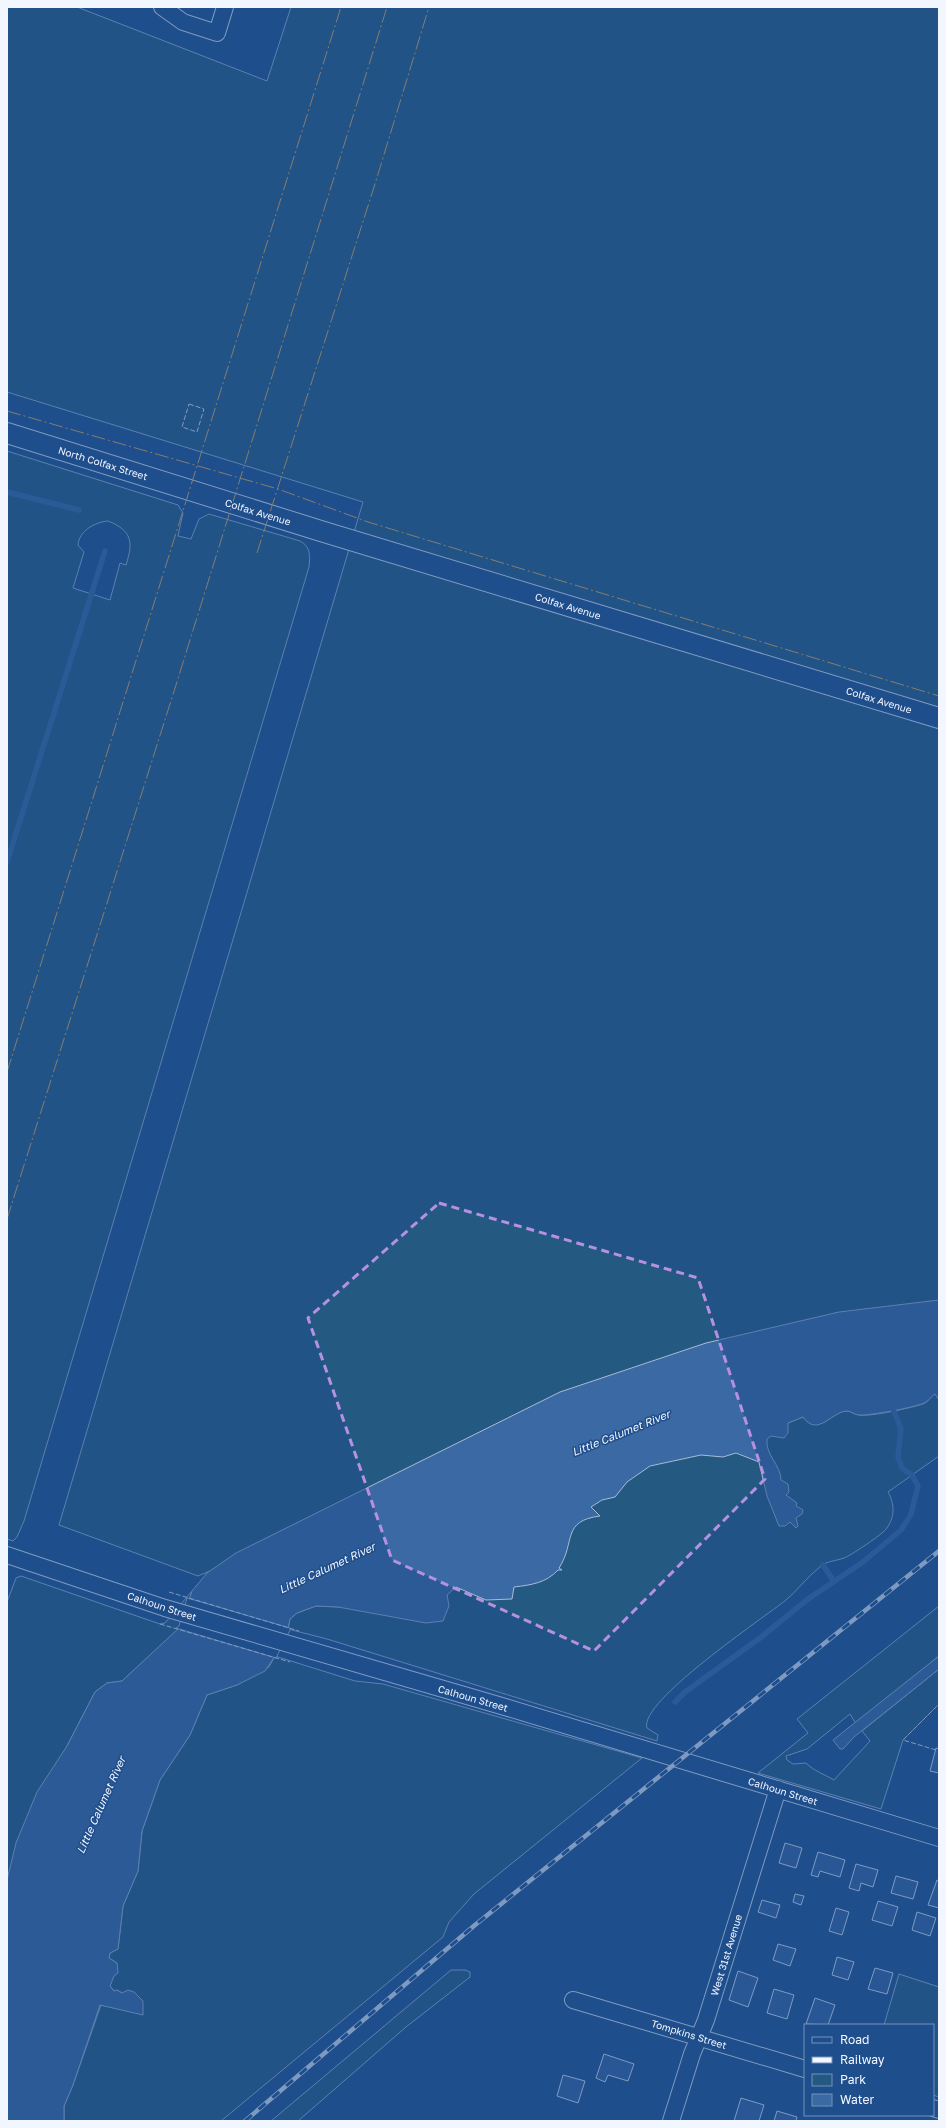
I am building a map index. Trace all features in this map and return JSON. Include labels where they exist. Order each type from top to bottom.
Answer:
[{"type":"street","points":[[162,7],[183,22],[217,33],[225,7]]},
{"type":"street","name":"North Colfax Street","points":[[7,433],[198,493]]},
{"type":"street","name":"Colfax Avenue","points":[[198,493],[939,718]]},
{"type":"street","name":"Calhoun Street","points":[[7,1555],[164,1608],[505,1707],[939,1838]]},
{"type":"street","name":"West 31st Avenue","points":[[671,2121],[778,1789]]},
{"type":"street","name":"Tompkins Street","points":[[573,2000],[804,2069]]},
{"type":"highlighted area","points":[[439,1203],[698,1278],[765,1479],[594,1651],[392,1560],[308,1318]]},
{"type":"green space","points":[[7,7],[77,7],[267,81],[291,7],[939,7],[939,1306],[646,1388],[198,1576],[59,1525],[363,502],[7,392]]},
{"type":"green space","points":[[7,451],[178,505],[183,513],[178,536],[191,539],[199,519],[209,514],[300,541],[304,543],[308,549],[310,559],[309,567],[24,1521],[17,1537],[13,1541],[7,1539]],"holes":[[[108,521],[116,525],[127,534],[129,538],[130,550],[126,565],[120,563],[110,600],[73,588],[84,552],[78,545],[81,535],[88,528],[98,523]]]},
{"type":"green space","points":[[935,1393],[939,1400],[939,1456],[888,1492],[892,1501],[893,1511],[889,1525],[884,1532],[847,1556],[821,1566],[786,1600],[730,1641],[681,1681],[662,1699],[650,1716],[647,1728],[658,1735],[657,1741],[327,1639],[288,1629],[290,1619],[297,1613],[316,1606],[338,1607],[450,1581],[559,1568],[547,1536],[638,1467],[788,1423],[803,1417],[809,1422],[820,1424],[841,1412],[847,1411],[858,1415],[872,1415],[891,1412],[923,1404]]},
{"type":"green space","points":[[21,1576],[160,1624],[165,1623],[192,1591],[181,1627],[122,1681],[107,1683],[95,1692],[67,1746],[11,1867],[7,1880],[7,1602],[16,1578]]},
{"type":"green space","points":[[939,1606],[939,1656],[856,1724],[850,1714],[807,1749],[786,1756],[787,1760],[793,1764],[806,1763],[834,1780],[870,1741],[862,1731],[939,1669],[939,1704],[903,1740],[881,1809],[758,1773],[808,1733],[797,1719]]},
{"type":"green space","points":[[275,1656],[355,1681],[383,1684],[642,1758],[474,1894],[449,1922],[443,1937],[221,2121],[64,2121],[64,2106],[73,2085],[101,2005],[143,2014],[122,1993],[117,1990],[114,1991],[110,1986],[117,1963],[109,1958],[110,1953],[118,1949],[123,1906],[138,1871],[142,1831],[160,1780],[190,1735],[207,1695],[237,1685],[269,1667]]},
{"type":"green space","points":[[451,1970],[465,1970],[470,1972],[470,1977],[406,2027],[298,2121],[271,2121]]},
{"type":"green space","points":[[899,1974],[939,1987],[939,2097],[934,2095],[934,2024],[884,2024]]},
{"type":"water","name":"Little Calumet River","points":[[939,1300],[939,1400],[935,1394],[926,1402],[893,1411],[864,1415],[858,1415],[848,1411],[841,1412],[825,1422],[814,1425],[809,1423],[803,1417],[788,1423],[788,1433],[784,1438],[771,1436],[767,1439],[768,1450],[779,1470],[781,1480],[788,1484],[789,1492],[786,1495],[797,1503],[796,1506],[803,1510],[802,1514],[796,1518],[798,1526],[796,1528],[790,1522],[785,1526],[779,1526],[767,1496],[759,1462],[736,1453],[723,1457],[701,1455],[650,1466],[627,1482],[615,1497],[602,1500],[591,1507],[600,1516],[588,1519],[574,1528],[564,1559],[559,1568],[562,1570],[558,1570],[548,1578],[538,1583],[514,1587],[512,1599],[486,1600],[456,1587],[447,1595],[449,1606],[443,1621],[426,1623],[338,1607],[316,1606],[297,1613],[290,1619],[288,1629],[275,1656],[265,1671],[237,1685],[207,1695],[190,1735],[160,1780],[142,1831],[138,1871],[123,1906],[118,1949],[110,1953],[109,1958],[117,1963],[118,1973],[114,1976],[110,1986],[114,1991],[117,1990],[122,1993],[128,1990],[134,1992],[143,2001],[143,2015],[100,2005],[73,2085],[64,2106],[64,2121],[7,2121],[7,1880],[16,1843],[37,1792],[67,1746],[95,1692],[107,1683],[122,1681],[180,1627],[192,1591],[207,1573],[236,1553],[560,1392],[706,1343],[839,1312]]},
{"type":"water","points":[[939,1656],[939,1669],[854,1737],[843,1749],[840,1749],[833,1740]]},
{"type":"pier","points":[[187,1598],[290,1628],[290,1630],[276,1658],[176,1628],[179,1626]]},
{"type":"building","points":[[936,1748],[939,1749],[939,1773],[930,1771]]},
{"type":"building","points":[[785,1843],[802,1848],[796,1868],[779,1863]]},
{"type":"building","points":[[818,1852],[845,1860],[840,1877],[820,1871],[818,1877],[811,1875]]},
{"type":"building","points":[[856,1864],[878,1870],[873,1887],[861,1883],[859,1891],[849,1888]]},
{"type":"building","points":[[896,1876],[918,1882],[913,1899],[891,1893]]},
{"type":"building","points":[[937,1880],[939,1881],[939,1908],[928,1905]]},
{"type":"building","points":[[795,1894],[804,1896],[801,1905],[793,1902]]},
{"type":"building","points":[[762,1900],[780,1905],[776,1918],[758,1912]]},
{"type":"building","points":[[878,1901],[898,1907],[892,1926],[872,1920]]},
{"type":"building","points":[[836,1908],[849,1912],[842,1935],[829,1931]]},
{"type":"building","points":[[917,1912],[936,1918],[930,1936],[912,1930]]},
{"type":"building","points":[[778,1944],[796,1949],[790,1966],[773,1960]]},
{"type":"building","points":[[837,1957],[854,1962],[848,1980],[832,1975]]},
{"type":"building","points":[[875,1968],[893,1973],[887,1994],[868,1989]]},
{"type":"building","points":[[738,1971],[758,1978],[748,2007],[729,2000]]},
{"type":"building","points":[[774,1989],[794,1995],[787,2019],[767,2013]]},
{"type":"building","points":[[815,1998],[835,2005],[828,2024],[806,2024]]},
{"type":"building","points":[[604,2054],[634,2064],[628,2081],[608,2075],[605,2082],[596,2078]]},
{"type":"building","points":[[563,2075],[585,2081],[578,2103],[557,2096]]},
{"type":"building","points":[[741,2098],[764,2105],[759,2121],[734,2121]]},
{"type":"building","points":[[777,2111],[797,2117],[796,2121],[774,2121]]},
{"type":"waterway","points":[[7,492],[79,510]]},
{"type":"waterway","points":[[7,862],[105,551]]},
{"type":"waterway","points":[[675,1702],[685,1692],[760,1638],[808,1599],[863,1562],[901,1530],[911,1514],[918,1486],[912,1475],[902,1468],[898,1457],[901,1429],[891,1404]]},
{"type":"waterway","points":[[823,1565],[833,1580]]},
{"type":"railway","points":[[245,2121],[475,1925],[939,1551]]},
{"type":"fence","points":[[189,404],[204,409],[197,432],[182,427],[189,404]]},
{"type":"fence","points":[[169,1592],[299,1631]]},
{"type":"fence","points":[[160,1624],[290,1662]]},
{"type":"fence","points":[[936,1750],[903,1740],[939,1704]]},
{"type":"power","points":[[7,1072],[341,7]]},
{"type":"power","points":[[7,1219],[176,685],[387,7]]},
{"type":"power","points":[[257,553],[375,184],[429,7]]},
{"type":"power","points":[[7,411],[278,489],[368,522],[939,696]]}]
